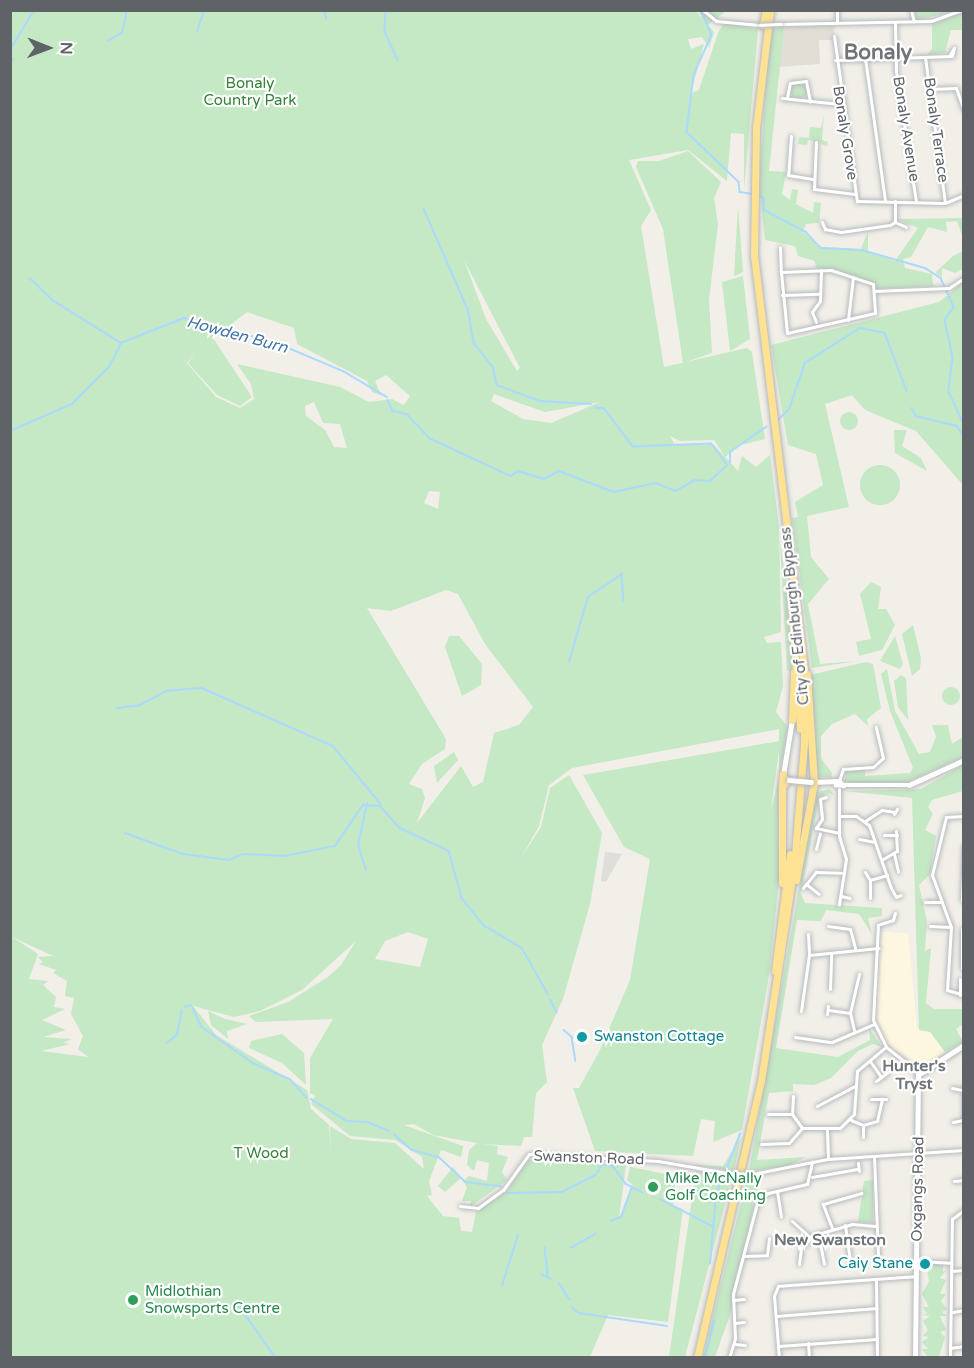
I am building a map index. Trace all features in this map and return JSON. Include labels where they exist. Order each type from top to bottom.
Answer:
[{"type":"highway","name":"City of Edinburgh Bypass","points":[[695,1358],[696,1344],[741,1162],[780,953],[800,740],[792,604],[757,342],[751,188],[765,10]]},
{"type":"highway","name":"City of Edinburgh Bypass","points":[[751,188],[770,10]]},
{"type":"highway","name":"City of Edinburgh Bypass","points":[[695,1358],[710,1311],[752,1131],[780,953],[804,744],[798,613],[760,331],[751,200]]},
{"type":"highway","points":[[792,604],[792,720]]},
{"type":"highway","points":[[780,953],[813,782],[814,726],[798,613]]},
{"type":"highway","points":[[780,953],[785,780]]},
{"type":"main road","points":[[792,720],[785,780],[839,785],[909,785],[963,760]]},
{"type":"main road","points":[[919,1073],[963,1045]]},
{"type":"main road","name":"Oxgangs Road","points":[[915,1358],[920,1154],[919,1073]]},
{"type":"street","points":[[704,10],[716,21],[760,25],[914,22],[961,10]]},
{"type":"street","points":[[837,10],[837,22]]},
{"type":"street","points":[[911,10],[914,22]]},
{"type":"street","name":"Bonaly Avenue","points":[[895,22],[895,57],[916,201]]},
{"type":"street","name":"Bonaly Grove","points":[[834,36],[840,104],[855,194]]},
{"type":"street","points":[[835,60],[948,56]]},
{"type":"street","name":"Bonaly Terrace","points":[[925,57],[945,203]]},
{"type":"street","points":[[865,58],[885,201]]},
{"type":"street","points":[[787,98],[790,83],[806,81],[810,102]]},
{"type":"street","points":[[930,89],[956,88],[963,110]]},
{"type":"street","points":[[782,98],[840,104]]},
{"type":"street","points":[[791,136],[788,175],[813,179]]},
{"type":"street","points":[[816,142],[813,179],[815,190],[855,194],[858,201],[945,203],[963,195]]},
{"type":"street","points":[[895,201],[895,222]]},
{"type":"street","points":[[822,222],[825,229],[841,232],[895,222],[906,227]]},
{"type":"street","points":[[780,247],[781,272],[782,295],[784,331],[816,322],[848,320],[874,314],[873,284],[821,270],[781,272]]},
{"type":"street","points":[[816,322],[812,312],[820,294],[821,270]]},
{"type":"street","points":[[848,320],[853,277]]},
{"type":"street","points":[[874,291],[950,288],[963,278]]},
{"type":"street","points":[[782,295],[820,294]]},
{"type":"street","points":[[839,904],[842,873],[846,859],[839,832],[839,785],[843,769],[882,760],[883,732],[876,728]]},
{"type":"street","points":[[816,849],[820,799],[826,797]]},
{"type":"street","points":[[868,807],[872,814]]},
{"type":"street","points":[[839,816],[865,820],[872,814],[895,812]]},
{"type":"street","points":[[960,980],[962,995],[947,990],[951,928],[932,878],[933,857],[946,817],[963,816]]},
{"type":"street","points":[[865,820],[896,897],[901,895]]},
{"type":"street","points":[[819,833],[839,832]]},
{"type":"street","points":[[884,835],[896,833],[894,854],[898,872]]},
{"type":"street","points":[[862,839],[875,842]]},
{"type":"street","points":[[962,900],[963,844]]},
{"type":"street","points":[[882,859],[894,854]]},
{"type":"street","points":[[865,872],[870,880],[870,898]]},
{"type":"street","points":[[819,894],[804,886],[809,873],[842,873]]},
{"type":"street","points":[[870,880],[887,875]]},
{"type":"street","points":[[841,896],[850,898]]},
{"type":"street","points":[[925,902],[942,902]]},
{"type":"street","points":[[895,913],[895,922],[880,920],[874,1024],[886,1047],[919,1073]]},
{"type":"street","points":[[930,926],[963,929],[961,965]]},
{"type":"street","points":[[831,927],[851,928],[855,948]]},
{"type":"street","points":[[801,1011],[799,1006],[809,955],[808,934]]},
{"type":"street","points":[[802,939],[808,939]]},
{"type":"street","points":[[809,955],[831,954],[855,948],[879,948]]},
{"type":"street","points":[[831,954],[832,986]]},
{"type":"street","points":[[854,1030],[850,1013],[861,977]]},
{"type":"street","points":[[828,1010],[850,1013]]},
{"type":"street","points":[[799,1032],[796,1037],[832,1042],[854,1030],[874,1024]]},
{"type":"street","points":[[851,1120],[857,1071],[886,1047]]},
{"type":"street","points":[[870,1061],[881,1077]]},
{"type":"street","points":[[876,1081],[888,1072]]},
{"type":"street","points":[[817,1106],[820,1102],[855,1086]]},
{"type":"street","points":[[952,1088],[963,1088],[963,1120],[953,1122]]},
{"type":"street","points":[[793,1096],[790,1103],[792,1114],[802,1128],[826,1130],[851,1120],[863,1125],[880,1119],[884,1099],[871,1099]]},
{"type":"street","points":[[770,1113],[792,1114]]},
{"type":"street","points":[[863,1125],[863,1137]]},
{"type":"street","points":[[763,1143],[789,1143],[802,1128]]},
{"type":"street","points":[[826,1130],[828,1159]]},
{"type":"street","name":"Swanston Road","points":[[460,1206],[478,1208],[502,1190],[529,1154],[658,1161],[728,1173],[752,1174],[828,1159],[963,1150]]},
{"type":"street","points":[[874,1156],[878,1257]]},
{"type":"street","points":[[812,1162],[812,1177]]},
{"type":"street","points":[[729,1358],[735,1344],[733,1300],[757,1203],[777,1191],[803,1186],[812,1177],[858,1170],[858,1163]]},
{"type":"street","points":[[954,1181],[963,1180]]},
{"type":"street","points":[[777,1191],[781,1217]]},
{"type":"street","points":[[832,1228],[821,1205],[861,1193]]},
{"type":"street","points":[[950,1358],[953,1312],[952,1218],[963,1210]]},
{"type":"street","points":[[792,1221],[810,1237]]},
{"type":"street","points":[[798,1263],[810,1237],[818,1233],[845,1225],[875,1226]]},
{"type":"street","points":[[845,1225],[850,1260]]},
{"type":"street","points":[[818,1233],[823,1262]]},
{"type":"street","points":[[743,1256],[769,1253],[769,1238]]},
{"type":"street","points":[[917,1261],[951,1263]]},
{"type":"street","points":[[951,1271],[963,1270]]},
{"type":"street","points":[[779,1358],[776,1316],[778,1286],[916,1276]]},
{"type":"street","points":[[876,1279],[877,1358]]},
{"type":"street","points":[[733,1300],[744,1299]]},
{"type":"street","points":[[776,1316],[877,1308]]},
{"type":"street","points":[[953,1312],[963,1310]]},
{"type":"street","points":[[735,1323],[744,1322]]},
{"type":"street","points":[[778,1346],[877,1339]]},
{"type":"street","points":[[808,1343],[809,1358]]},
{"type":"street","points":[[735,1344],[745,1345]]},
{"type":"street","points":[[951,1348],[963,1346]]},
{"type":"shaded area","points":[[835,24],[833,40],[819,40],[820,64],[778,67],[784,27]]},
{"type":"shaded area","points":[[605,852],[622,854],[606,882],[601,881]]},
{"type":"shaded area","points":[[880,932],[908,933],[917,1028],[930,1031],[945,1052],[923,1067],[888,1045],[876,1024]]},
{"type":"green space","points":[[695,10],[702,19],[699,11],[726,11],[708,25],[714,32],[709,48],[702,37],[688,39],[691,49],[704,44],[691,93],[699,90],[719,30],[725,23],[758,29],[744,190],[744,134],[731,133],[727,181],[688,150],[629,160],[651,210],[641,226],[664,367],[747,348],[752,352],[765,439],[741,445],[725,457],[738,471],[742,456],[756,467],[770,455],[779,526],[781,632],[764,637],[767,643],[781,642],[783,686],[776,712],[788,727],[779,777],[779,729],[572,768],[549,785],[539,826],[521,858],[541,827],[550,788],[569,775],[602,833],[590,904],[563,999],[542,1045],[547,1082],[536,1093],[532,1137],[524,1137],[521,1146],[482,1144],[498,1146],[497,1154],[508,1157],[502,1172],[507,1180],[470,1207],[471,1201],[462,1201],[467,1187],[463,1181],[469,1176],[487,1181],[489,1163],[477,1160],[474,1171],[467,1165],[469,1150],[477,1143],[433,1135],[414,1124],[404,1125],[463,1146],[461,1157],[441,1150],[429,1181],[432,1195],[427,1196],[443,1216],[459,1218],[461,1231],[472,1232],[476,1212],[507,1191],[528,1160],[626,1165],[619,1219],[633,1185],[627,1180],[630,1167],[676,1176],[673,1206],[683,1209],[668,1322],[608,1315],[590,1357],[11,1357],[10,11]],"holes":[[[464,260],[520,368],[517,371],[486,319]],[[247,312],[294,328],[297,344],[367,381],[372,392],[381,395],[375,381],[386,375],[410,396],[404,405],[392,399],[369,402],[340,387],[237,364],[251,384],[254,399],[240,408],[216,397],[187,363],[197,349],[188,363],[217,395],[240,406],[252,397],[213,338]],[[494,394],[545,412],[600,402],[551,423],[523,419],[491,401]],[[314,402],[323,423],[340,424],[347,448],[334,447],[325,430],[306,416],[305,406]],[[670,436],[680,441],[714,440],[725,457],[713,444],[675,445]],[[429,491],[440,492],[438,509],[424,503]],[[446,590],[458,594],[485,644],[533,707],[519,725],[494,733],[483,782],[473,787],[461,766],[417,823],[425,798],[422,789],[409,784],[422,764],[445,749],[446,739],[367,608],[391,611]],[[408,932],[428,939],[420,967],[375,959],[385,941]],[[12,937],[53,956],[38,957],[43,962],[39,964],[56,970],[53,973],[67,981],[65,996],[74,998],[71,1014],[83,1036],[78,1049],[88,1057],[41,1051],[70,1044],[63,1043],[72,1039],[43,1037],[66,1030],[42,1020],[65,1009],[54,1007],[56,997],[43,985],[48,981],[29,979],[38,954]],[[356,941],[341,965],[328,977],[288,1002],[249,1016],[256,1022],[333,1019],[310,1058],[310,1093],[315,1096],[311,1104],[350,1136],[395,1140],[422,1157],[424,1169],[395,1143],[351,1139],[330,1126],[331,1153],[329,1125],[311,1109],[307,1090],[216,1035],[193,1006],[234,1017],[260,1011],[302,990]]]},
{"type":"green space","points":[[915,11],[955,11],[917,20]]},
{"type":"green space","points":[[963,12],[963,30],[951,30],[945,53],[927,55],[932,49],[932,23]]},
{"type":"green space","points":[[784,27],[769,171],[786,172],[782,194],[790,200],[792,189],[798,190],[796,204],[813,213],[814,202],[821,203],[819,223],[806,224],[803,232],[822,247],[861,249],[868,231],[868,252],[895,261],[918,228],[897,219],[963,218],[963,238],[957,221],[946,222],[947,232],[928,227],[911,257],[903,259],[905,268],[932,274],[933,286],[877,289],[873,282],[816,268],[815,261],[798,256],[795,246],[765,240],[759,184],[768,52],[772,28]]},
{"type":"green space","points":[[795,81],[803,81],[808,86],[806,97],[795,99],[790,94],[790,86]]},
{"type":"green space","points":[[824,115],[822,140],[828,142],[827,146],[808,140],[807,145],[798,144],[799,137],[809,138],[810,127],[821,128]]},
{"type":"green space","points":[[688,151],[721,182],[714,198],[718,224],[709,300],[712,353],[683,363],[663,229],[636,167],[638,161],[659,161]]},
{"type":"green space","points":[[738,206],[743,272],[734,276]]},
{"type":"green space","points":[[963,251],[963,269],[955,273],[942,268],[942,277],[937,274],[936,272],[953,256]]},
{"type":"green space","points":[[743,276],[750,339],[730,351],[722,282]]},
{"type":"green space","points":[[963,282],[963,485],[916,431],[865,410],[852,395],[825,404],[849,507],[807,516],[811,557],[829,579],[808,604],[820,664],[857,661],[812,668],[792,518],[798,517],[795,502],[823,485],[816,454],[788,445],[771,345],[939,302]]},
{"type":"green space","points":[[849,412],[855,415],[858,421],[855,427],[849,430],[843,427],[840,421],[843,415]]},
{"type":"green space","points":[[894,430],[907,430],[902,446],[921,458],[927,471],[895,453]]},
{"type":"green space","points":[[880,465],[894,471],[900,485],[894,499],[880,505],[866,499],[860,485],[866,471]]},
{"type":"green space","points":[[780,543],[786,580],[791,672],[787,670]]},
{"type":"green space","points":[[871,582],[881,587],[878,609],[886,609],[895,625],[882,650],[859,656],[856,642],[871,639],[860,594]]},
{"type":"green space","points":[[913,625],[921,658],[920,669],[912,676],[902,634]]},
{"type":"green space","points":[[449,636],[459,636],[482,664],[481,685],[462,696],[445,647]]},
{"type":"green space","points":[[895,636],[903,664],[900,669],[880,661]]},
{"type":"green space","points":[[866,662],[873,664],[881,708],[867,719],[868,726],[855,714],[832,724],[821,736],[821,758],[832,773],[831,777],[818,777],[810,675]]},
{"type":"green space","points":[[887,669],[895,711],[919,754],[930,752],[936,737],[932,725],[948,725],[952,744],[963,737],[963,757],[905,783],[858,785],[845,781],[846,771],[865,770],[865,776],[910,773],[913,768],[890,711],[881,674]]},
{"type":"green space","points":[[901,675],[906,678],[908,720],[898,707],[894,681]]},
{"type":"green space","points":[[951,687],[957,690],[960,696],[957,702],[951,705],[945,702],[942,696],[945,690]]},
{"type":"green space","points":[[780,741],[771,810],[778,781],[779,879],[770,970],[742,1130],[713,1142],[715,1121],[701,1119],[693,1156],[595,1151],[573,1088],[579,1088],[600,1050],[630,980],[650,859],[624,847],[583,775]]},
{"type":"green space","points":[[454,752],[458,760],[437,783],[434,766]]},
{"type":"green space","points":[[963,765],[963,791],[932,800],[928,807],[933,814],[925,830],[936,836],[930,874],[919,885],[927,921],[925,951],[931,948],[926,1003],[934,1009],[963,1009],[963,1024],[956,1029],[963,1042],[945,1052],[930,1032],[919,1030],[912,798],[844,791],[921,789]]},
{"type":"green space","points":[[830,789],[834,795],[826,793],[819,799],[801,894],[805,903],[882,908],[882,916],[868,918],[872,934],[859,914],[826,910],[821,921],[797,920],[776,1048],[838,1057],[870,1040],[869,1028],[882,1047],[873,1044],[858,1051],[831,1078],[814,1085],[793,1084],[793,1091],[769,1093],[757,1160],[806,1157],[788,1166],[749,1171],[816,792]]},
{"type":"green space","points":[[208,1011],[225,1019],[247,1024],[227,1031],[228,1039],[211,1025]]},
{"type":"green space","points":[[282,1034],[304,1053],[306,1085],[282,1063],[249,1048],[251,1041]]},
{"type":"green space","points":[[741,1137],[734,1171],[692,1165],[723,1166]]},
{"type":"green space","points":[[453,1167],[461,1178],[445,1192],[438,1186]]},
{"type":"green space","points":[[696,1171],[732,1177],[685,1357],[669,1357]]},
{"type":"green space","points":[[760,1176],[731,1312],[715,1357],[703,1357],[747,1178]]},
{"type":"green space","points":[[873,1180],[873,1223],[858,1222],[864,1181]]},
{"type":"green space","points":[[926,1264],[943,1265],[943,1272],[949,1267],[940,1278],[946,1280],[940,1294],[946,1294],[941,1301],[947,1309],[942,1312],[947,1316],[940,1316],[946,1330],[940,1332],[945,1337],[939,1357],[922,1357],[927,1356],[922,1349],[928,1349],[922,1342],[929,1337],[923,1336],[928,1330],[923,1321],[930,1316],[923,1315],[927,1314],[923,1307],[929,1307],[922,1294],[929,1281]]},
{"type":"waterway","points":[[10,50],[34,10]]},
{"type":"waterway","points":[[108,41],[122,33],[127,10]]},
{"type":"waterway","points":[[197,32],[204,10]]},
{"type":"waterway","points":[[324,10],[327,19]]},
{"type":"waterway","points":[[386,10],[385,32],[398,60]]},
{"type":"waterway","points":[[701,10],[712,35],[694,75],[687,132],[739,182],[740,192],[752,194]]},
{"type":"waterway","points":[[756,195],[764,198],[764,210],[806,232],[821,248],[862,250],[925,268],[941,278],[954,307],[945,320],[953,357],[949,392],[964,424]]},
{"type":"waterway","points":[[424,209],[468,309],[474,343],[493,367],[497,385],[540,401],[591,404]]},
{"type":"waterway","points":[[30,278],[54,301],[121,343]]},
{"type":"waterway","name":"Howden Burn","points":[[10,431],[72,404],[109,367],[121,343],[184,318],[277,343],[343,371],[387,397]]},
{"type":"waterway","name":"Howden Burn","points":[[776,422],[789,409],[805,363],[860,328],[885,333],[907,391]]},
{"type":"waterway","name":"Howden Burn","points":[[388,400],[393,411],[407,414],[429,438],[511,476],[518,471],[544,479],[559,471],[614,492],[656,483],[676,491],[695,480],[710,481],[727,465],[711,444],[633,447],[604,409],[595,408]]},
{"type":"waterway","name":"Howden Burn","points":[[912,408],[916,416],[957,426],[964,436]]},
{"type":"waterway","name":"Howden Burn","points":[[730,463],[730,452],[766,427]]},
{"type":"waterway","points":[[964,447],[964,459]]},
{"type":"waterway","points":[[569,662],[588,597],[622,574],[624,601]]},
{"type":"waterway","points":[[117,708],[140,705],[166,691],[202,688],[333,746],[381,804]]},
{"type":"waterway","points":[[366,870],[358,846],[367,804]]},
{"type":"waterway","points":[[125,833],[183,854],[229,860],[243,854],[284,856],[335,846],[363,805],[380,806],[400,828],[449,851],[462,898],[485,926],[522,948],[548,994]]},
{"type":"waterway","points":[[550,999],[557,1012]]},
{"type":"waterway","points":[[185,1007],[191,1005]]},
{"type":"waterway","points":[[193,1008],[202,1027],[253,1063],[290,1079],[307,1098]]},
{"type":"waterway","points":[[167,1043],[177,1035],[182,1010]]},
{"type":"waterway","points":[[564,1030],[572,1037],[576,1061]]},
{"type":"waterway","points":[[311,1099],[347,1121],[368,1122],[389,1131]]},
{"type":"waterway","points":[[394,1134],[412,1150],[439,1157],[466,1182],[501,1186]]},
{"type":"waterway","points":[[710,1264],[716,1195],[740,1134]]},
{"type":"waterway","points":[[507,1193],[562,1192],[596,1175],[602,1164],[613,1166],[626,1184],[642,1192]]},
{"type":"waterway","points":[[611,1221],[621,1217],[632,1187]]},
{"type":"waterway","points":[[660,1199],[712,1226]]},
{"type":"waterway","points":[[571,1248],[595,1234]]},
{"type":"waterway","points":[[502,1286],[518,1235]]},
{"type":"waterway","points":[[545,1247],[548,1277]]},
{"type":"waterway","points":[[541,1274],[551,1279]]},
{"type":"waterway","points":[[559,1283],[570,1300]]},
{"type":"waterway","points":[[238,1304],[276,1358]]},
{"type":"waterway","points":[[572,1307],[579,1313],[667,1326]]},
{"type":"waterway","points":[[705,1358],[714,1321]]},
{"type":"place","name":"Swanston Cottage","points":[[582,1037]]},
{"type":"place","name":"Mike McNally Golf Coaching","points":[[653,1187]]},
{"type":"place","name":"Caiy Stane","points":[[925,1264]]},
{"type":"place","name":"Midlothian Snowsports Centre","points":[[133,1300]]},
{"type":"district","name":"Bonaly","points":[[878,53]]},
{"type":"district","name":"Hunter's Tryst","points":[[914,1075]]},
{"type":"district","name":"New Swanston","points":[[830,1240]]},
{"type":"park label","name":"Bonaly Country Park","points":[[250,92]]},
{"type":"park label","name":"T Wood","points":[[261,1154]]}]
